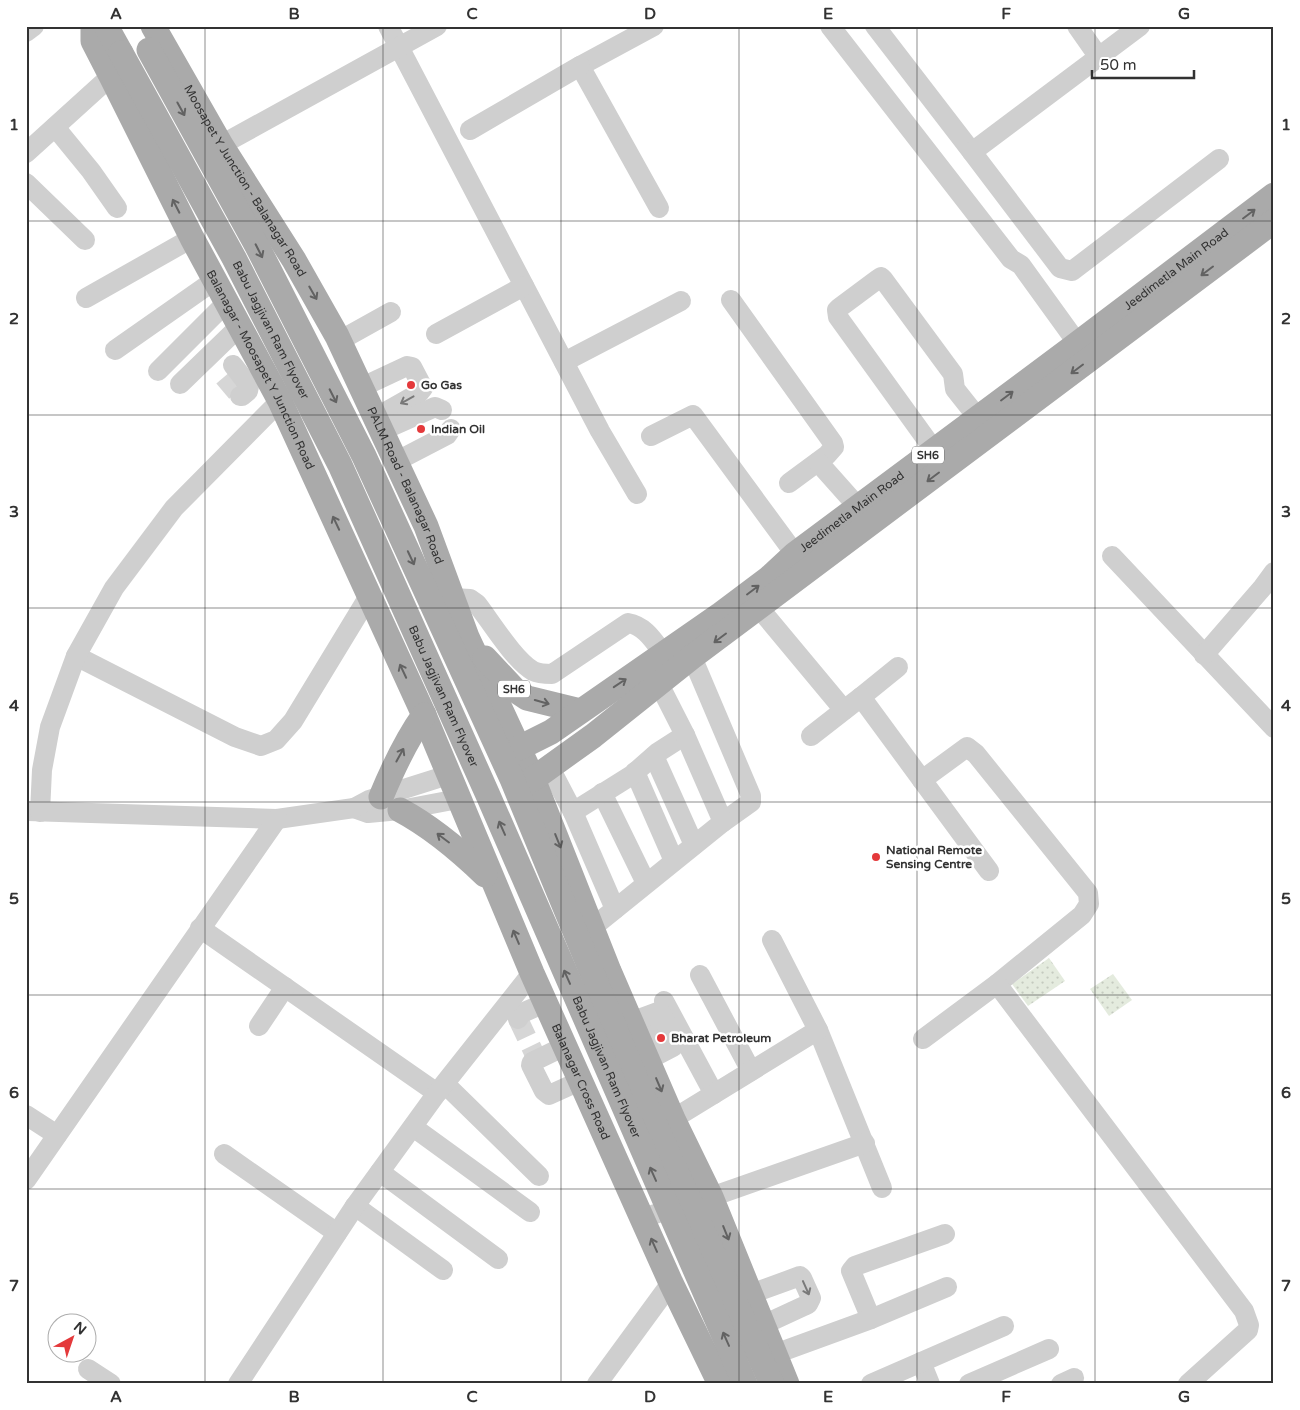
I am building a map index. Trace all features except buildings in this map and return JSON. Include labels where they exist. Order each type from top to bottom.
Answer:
[{"type":"main road","name":"Balanagar - Moosapet Y Junction Road","points":[[93,26],[94,41],[110,76],[192,238],[280,401],[424,715]]},
{"type":"main road","name":"Babu Jagjivan Ram Flyover","points":[[106,26],[234,258],[340,465],[487,793],[745,1384]]},
{"type":"main road","name":"Babu Jagjivan Ram Flyover","points":[[136,26],[257,246],[368,465],[512,780],[652,1118],[772,1384]]},
{"type":"main road","name":"Moosapet Y Junction - Balanagar Road","points":[[153,26],[227,141],[338,338]]},
{"type":"main road","name":"Jeedimetla Main Road","points":[[542,774],[594,736],[692,657],[759,608],[1073,347],[1274,195]]},
{"type":"main road","name":"Jeedimetla Main Road","points":[[520,748],[551,732],[580,710],[721,614],[769,578],[795,554],[934,450],[987,419],[1274,221]]},
{"type":"main road","name":"PALM Road - Balanagar Road","points":[[338,338],[426,526],[467,637],[520,748],[542,774],[593,927]]},
{"type":"main road","points":[[318,483],[337,486],[360,480],[394,458]]},
{"type":"main road","points":[[348,550],[361,538],[382,525],[407,520],[426,526]]},
{"type":"main road","name":"SH6","points":[[467,637],[499,674],[515,690],[527,698],[580,710]]},
{"type":"main road","points":[[424,715],[448,775]]},
{"type":"main road","points":[[424,715],[413,730],[397,759],[390,803],[422,822],[457,848],[493,882]]},
{"type":"main road","name":"Balanagar Cross Road","points":[[448,775],[545,1003],[642,1218],[720,1384]]},
{"type":"main road","points":[[593,927],[609,971],[637,1020],[653,1057],[673,1118],[711,1197],[787,1384]]},
{"type":"street","points":[[26,32],[34,26]]},
{"type":"street","points":[[388,26],[600,431],[637,494]]},
{"type":"street","points":[[227,141],[437,26]]},
{"type":"street","points":[[470,130],[580,66],[654,26]]},
{"type":"street","points":[[830,26],[1011,259],[1011,268],[1073,347]]},
{"type":"street","points":[[876,26],[1060,268],[1072,271],[1219,159]]},
{"type":"street","points":[[1078,26],[1098,56]]},
{"type":"street","points":[[972,152],[1140,26]]},
{"type":"street","points":[[580,66],[659,208]]},
{"type":"street","points":[[26,153],[110,76]]},
{"type":"street","points":[[55,127],[91,171],[117,208]]},
{"type":"street","points":[[26,183],[85,240]]},
{"type":"street","points":[[86,298],[192,238]]},
{"type":"street","points":[[934,450],[838,317],[837,310],[839,308],[881,277],[953,374],[956,389],[987,419]]},
{"type":"street","points":[[115,350],[215,280]]},
{"type":"street","points":[[436,334],[524,286]]},
{"type":"street","points":[[731,300],[833,443],[834,447],[831,451],[789,483]]},
{"type":"street","points":[[564,362],[681,301]]},
{"type":"street","points":[[158,371],[227,302]]},
{"type":"street","points":[[338,338],[391,312]]},
{"type":"street","points":[[180,384],[240,326]]},
{"type":"street","points":[[240,396],[248,391],[249,386],[229,371],[252,349]]},
{"type":"street","points":[[360,388],[407,366],[412,367],[423,388],[378,425]]},
{"type":"street","points":[[280,401],[174,508],[114,588],[76,656],[50,727],[33,812],[277,819],[354,808],[369,800],[390,803],[458,799]]},
{"type":"street","points":[[378,425],[435,406],[442,410]]},
{"type":"street","points":[[651,436],[693,415],[795,554]]},
{"type":"street","points":[[394,458],[447,435],[451,429]]},
{"type":"street","points":[[818,462],[858,507]]},
{"type":"street","points":[[1112,556],[1274,728]]},
{"type":"street","points":[[1204,655],[1270,585]]},
{"type":"street","points":[[76,656],[235,737],[260,746],[276,740],[293,721],[369,596]]},
{"type":"street","points":[[453,598],[470,599],[477,604],[521,661],[534,671],[544,674],[552,674],[628,623],[638,624],[663,654]]},
{"type":"street","points":[[759,608],[844,710]]},
{"type":"street","points":[[593,927],[674,860],[751,802],[752,796],[692,657]]},
{"type":"street","points":[[811,736],[898,667]]},
{"type":"street","points":[[659,684],[685,735],[723,822]]},
{"type":"street","points":[[861,698],[989,871]]},
{"type":"street","points":[[573,812],[635,772],[654,756],[685,735]]},
{"type":"street","points":[[922,780],[967,747],[976,754],[1088,894],[1089,904],[1082,915],[997,984],[923,1039]]},
{"type":"street","points":[[654,756],[694,845]]},
{"type":"street","points":[[635,772],[674,860]]},
{"type":"street","points":[[542,774],[573,812],[615,909]]},
{"type":"street","points":[[390,803],[448,775]]},
{"type":"street","points":[[602,793],[646,883]]},
{"type":"street","points":[[26,1180],[277,819]]},
{"type":"street","points":[[200,928],[285,987],[441,1088],[539,1176]]},
{"type":"street","points":[[772,940],[818,1030],[882,1188]]},
{"type":"street","points":[[244,1382],[355,1206],[441,1088],[532,973]]},
{"type":"street","points":[[700,975],[751,1071]]},
{"type":"street","points":[[997,984],[1244,1311],[1249,1325],[1248,1330],[1188,1384]]},
{"type":"street","points":[[259,1026],[285,987]]},
{"type":"street","points":[[664,1001],[714,1094]]},
{"type":"street","points":[[518,1019],[522,1013],[545,1003]]},
{"type":"street","points":[[673,1118],[818,1030]]},
{"type":"street","points":[[535,1055],[564,1044]]},
{"type":"street","points":[[564,1044],[531,1064],[544,1092],[549,1096],[580,1081]]},
{"type":"street","points":[[26,1115],[57,1135]]},
{"type":"street","points":[[414,1127],[530,1212]]},
{"type":"street","points":[[642,1218],[711,1197],[865,1143]]},
{"type":"street","points":[[224,1154],[338,1233]]},
{"type":"street","points":[[380,1172],[498,1259]]},
{"type":"street","points":[[355,1206],[442,1270]]},
{"type":"street","points":[[871,1319],[851,1271],[855,1266],[945,1234]]},
{"type":"street","points":[[751,1294],[800,1276],[811,1298],[808,1304],[763,1325]]},
{"type":"street","points":[[597,1384],[672,1283]]},
{"type":"street","points":[[775,1354],[871,1319],[947,1287]]},
{"type":"street","points":[[872,1384],[1004,1326]]},
{"type":"street","points":[[968,1384],[1049,1349]]},
{"type":"street","points":[[921,1362],[930,1384]]},
{"type":"street","points":[[88,1369],[111,1384]]},
{"type":"shaded area","points":[[1049,958],[1065,981],[1028,1006],[1012,984]]},
{"type":"shaded area","points":[[1113,974],[1132,1000],[1109,1016],[1090,989]]},
{"type":"tunnel","points":[[224,377],[240,396]]},
{"type":"tunnel","points":[[518,1019],[535,1055]]},
{"type":"place","name":"Go Gas","points":[[411,385]]},
{"type":"place","name":"Indian Oil","points":[[421,429]]},
{"type":"place","name":"National Remote Sensing Centre","points":[[876,857]]},
{"type":"place","name":"Bharat Petroleum","points":[[661,1038]]}]
